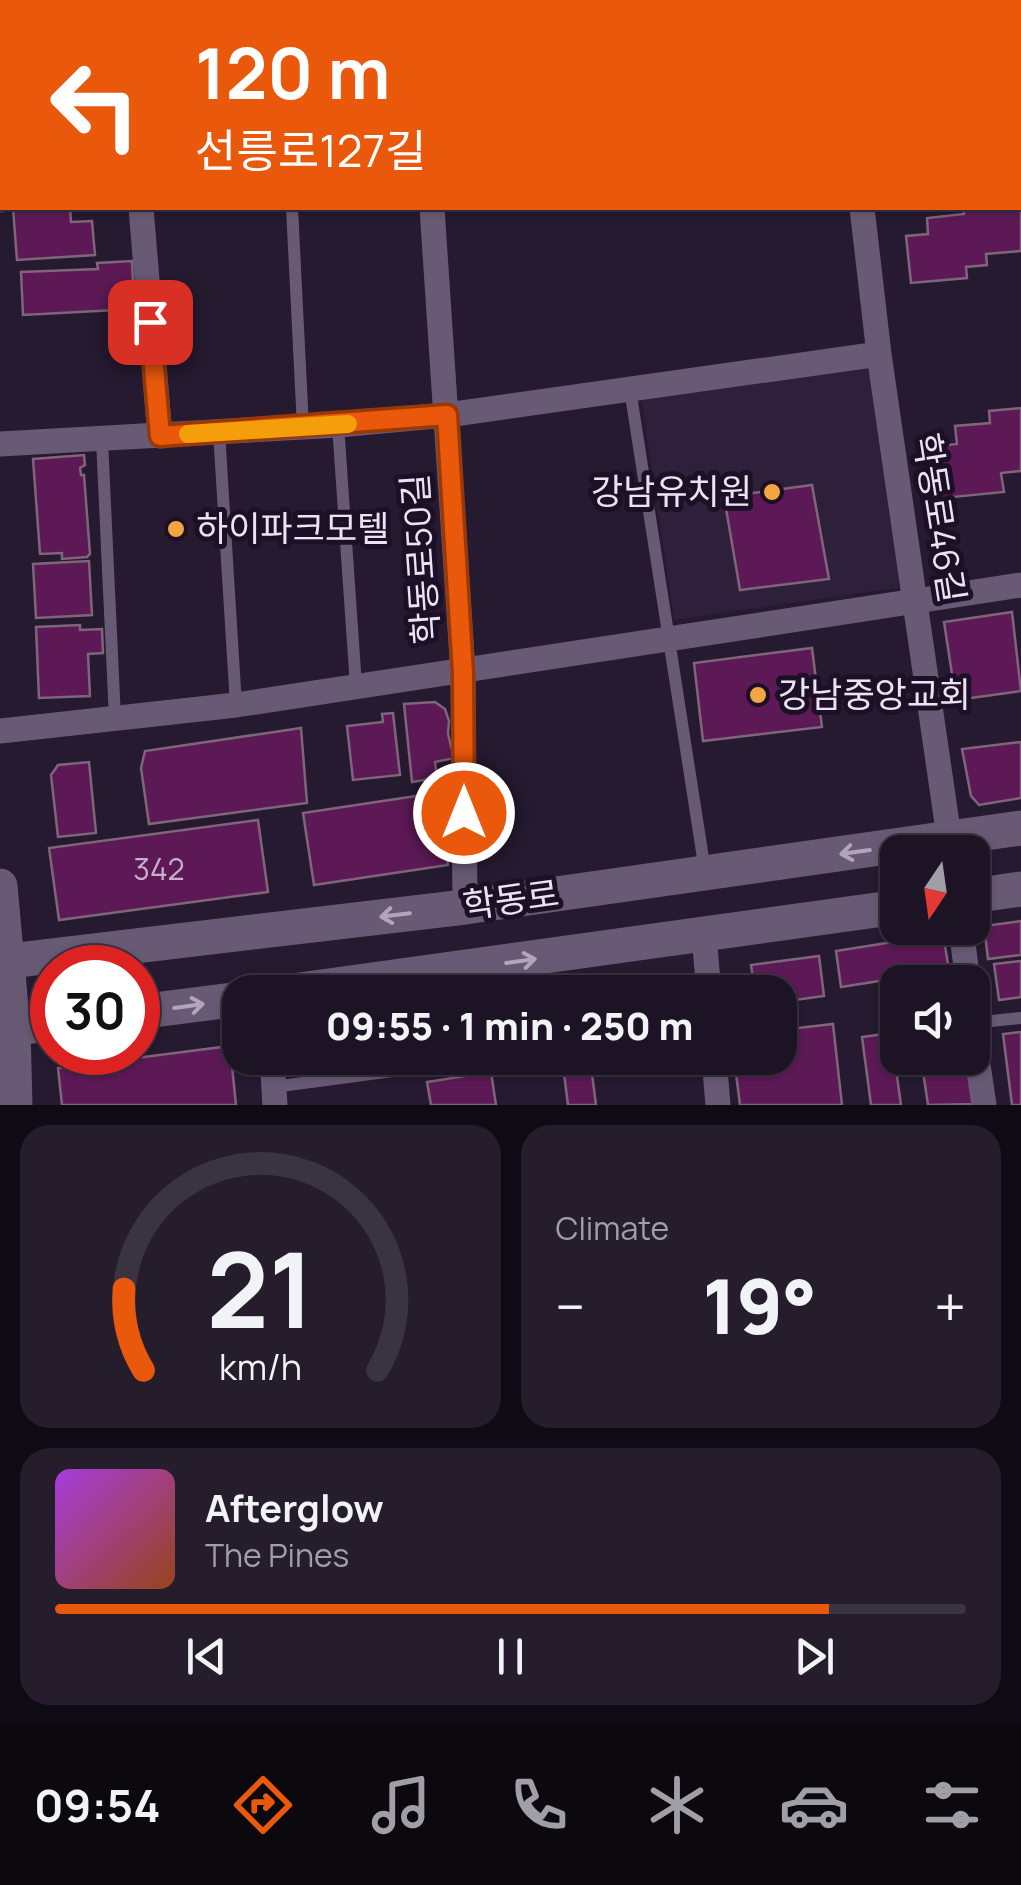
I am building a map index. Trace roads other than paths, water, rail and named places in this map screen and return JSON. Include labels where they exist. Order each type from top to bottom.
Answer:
[{"type":"main road","name":"학동로","points":[[990,836],[1021,828]]},
{"type":"main road","name":"학동로","points":[[2,962],[880,854]]},
{"type":"main road","points":[[0,886],[6,1029],[15,1105]]},
{"type":"main road","points":[[990,893],[1021,888]]},
{"type":"main road","name":"학동로","points":[[413,975],[880,910]]},
{"type":"main road","points":[[160,1009],[222,1001]]},
{"type":"street","points":[[141,210],[160,436]]},
{"type":"street","name":"학동로50길","points":[[432,210],[463,673],[464,907]]},
{"type":"street","name":"학동로46길","points":[[862,210],[879,354],[949,835]]},
{"type":"street","points":[[0,444],[447,415],[879,354]]},
{"type":"street","points":[[0,731],[236,706],[1021,586]]},
{"type":"street","points":[[704,936],[707,975]]},
{"type":"street","points":[[715,1075],[718,1105]]},
{"type":"street","points":[[980,1075],[984,1105]]},
{"type":"lane","points":[[292,210],[303,426]]},
{"type":"lane","points":[[630,389],[705,873]]},
{"type":"lane","points":[[338,425],[356,686]]},
{"type":"lane","points":[[220,432],[236,706]]},
{"type":"lane","points":[[102,440],[115,719]]},
{"type":"lane","points":[[990,1022],[1021,1018]]},
{"type":"lane","points":[[274,1096],[393,1075]]},
{"type":"place","name":"강남유치원","points":[[772,492]]},
{"type":"place","name":"하이파크모텔","points":[[176,529]]},
{"type":"place","name":"강남중앙교회","points":[[758,695]]}]
